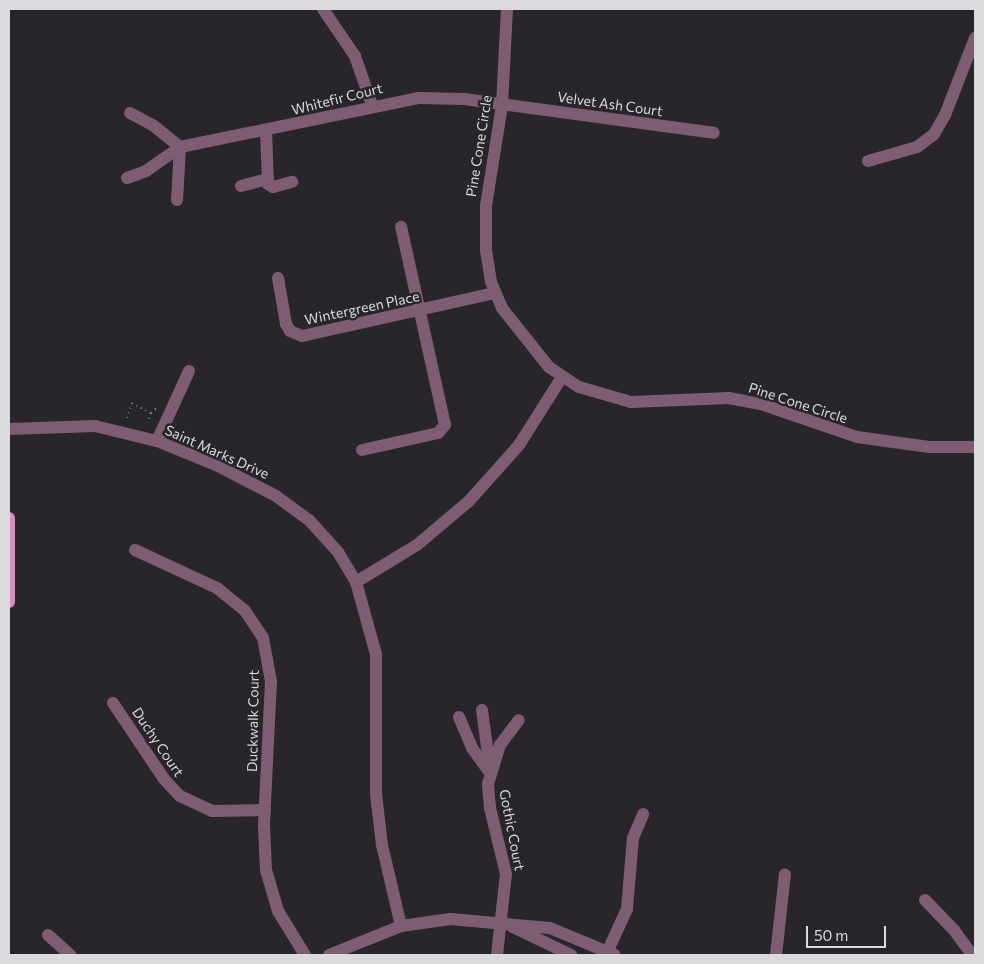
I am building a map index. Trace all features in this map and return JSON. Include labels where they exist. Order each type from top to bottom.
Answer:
[{"type":"main road","points":[[9,518],[9,602]]},
{"type":"street","points":[[322,9],[354,56],[372,105]]},
{"type":"street","name":"Pine Cone Circle","points":[[507,9],[502,105],[485,217],[486,250],[495,293],[517,330],[562,377],[596,394],[630,402],[729,398],[764,405],[857,437],[929,447],[975,447]]},
{"type":"street","points":[[868,161],[917,147],[934,134],[946,115],[975,40]]},
{"type":"street","name":"Whitefir Court","points":[[180,147],[266,131],[372,105],[435,97],[502,105]]},
{"type":"street","name":"Velvet Ash Court","points":[[502,105],[714,133]]},
{"type":"street","points":[[130,113],[154,126],[180,147]]},
{"type":"street","points":[[266,131],[268,184],[274,187],[292,182]]},
{"type":"street","points":[[127,178],[146,171],[180,147]]},
{"type":"street","points":[[177,200],[180,147]]},
{"type":"street","points":[[241,186],[268,179]]},
{"type":"street","points":[[362,450],[438,433],[445,424],[401,226]]},
{"type":"street","name":"Wintergreen Place","points":[[278,278],[286,324],[297,335],[420,311],[495,293]]},
{"type":"street","points":[[157,441],[189,371]]},
{"type":"street","points":[[356,582],[417,545],[469,501],[519,445],[562,377]]},
{"type":"street","name":"Saint Marks Drive","points":[[9,429],[95,426],[157,441],[235,474],[295,509],[338,552],[356,582],[376,654],[376,794],[382,845],[401,926]]},
{"type":"street","name":"Duckwalk Court","points":[[135,550],[217,588],[245,611],[263,638],[270,681],[265,810],[266,870],[273,898],[305,955]]},
{"type":"street","name":"Duchy Court","points":[[113,704],[164,780],[180,796],[212,811],[265,810]]},
{"type":"street","points":[[482,710],[491,774]]},
{"type":"street","points":[[459,716],[472,748],[491,774]]},
{"type":"street","points":[[491,774],[500,746],[518,720]]},
{"type":"street","name":"Gothic Court","points":[[491,774],[490,808],[506,874],[497,955]]},
{"type":"street","points":[[329,955],[401,926],[451,920],[502,922],[550,928],[610,954],[627,908],[633,838],[644,814]]},
{"type":"street","points":[[776,955],[784,874]]},
{"type":"street","points":[[924,900],[954,930],[972,955]]},
{"type":"street","points":[[502,922],[572,955]]},
{"type":"street","points":[[48,935],[70,955]]},
{"type":"path","points":[[127,418],[132,403],[151,413]]},
{"type":"path","points":[[148,423],[151,413],[155,409]]}]
